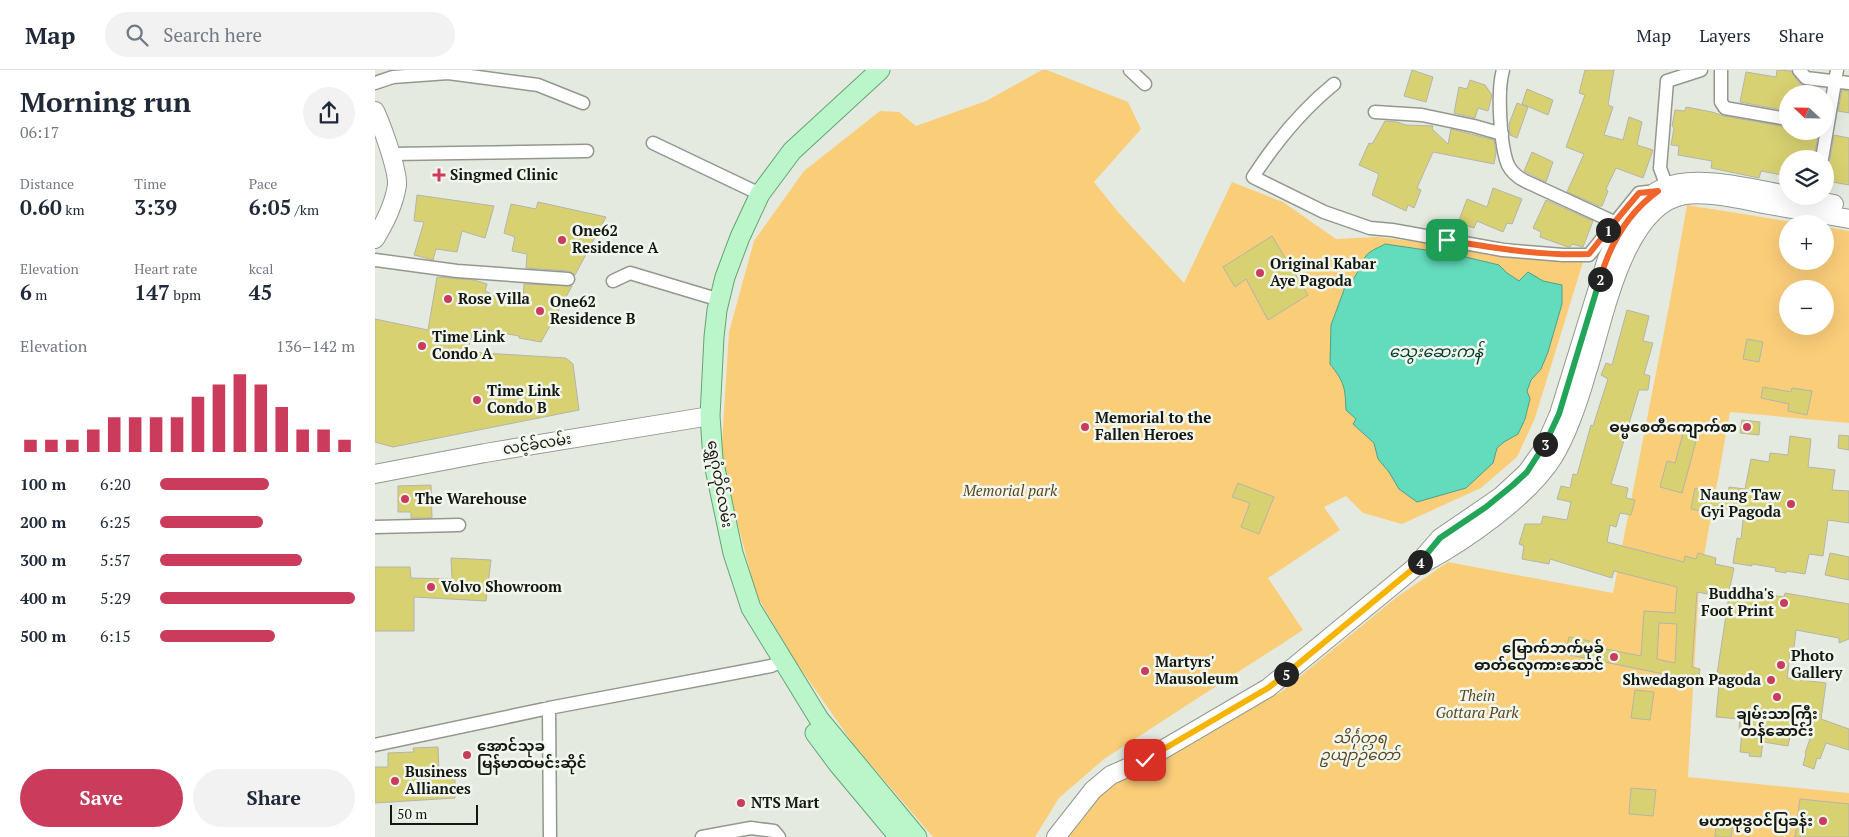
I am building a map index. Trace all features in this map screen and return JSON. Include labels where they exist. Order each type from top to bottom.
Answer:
[{"type":"main road","name":"ရွှေဂုံတိုင်လမ်း","points":[[867,70],[797,132],[775,158],[720,260],[715,298],[702,360],[705,467],[730,574],[742,612],[819,719],[917,837]]},
{"type":"main road","name":"ရွှေဂုံတိုင်လမ်း","points":[[755,193],[792,151],[880,70]]},
{"type":"main road","points":[[375,111],[382,125],[391,154],[397,184],[389,214],[375,239]]},
{"type":"main road","points":[[1056,837],[1093,790],[1111,776],[1145,760],[1268,688],[1414,568],[1440,538],[1532,476],[1580,372],[1618,237],[1631,216],[1646,200],[1662,189],[1689,182],[1705,182],[1751,188],[1779,194]]},
{"type":"main road","points":[[1609,272],[1627,249],[1643,222],[1661,206],[1679,197],[1685,195],[1779,201]]},
{"type":"main road","points":[[1819,205],[1849,219]]},
{"type":"main road","points":[[1832,205],[1849,207]]},
{"type":"main road","name":"လင့်ခ်လမ်း","points":[[380,470],[705,417]]},
{"type":"main road","points":[[375,482],[380,470]]},
{"type":"main road","name":"ရွှေဂုံတိုင်လမ်း","points":[[777,663],[805,720],[838,764],[899,837]]},
{"type":"street","points":[[1130,70],[1145,84]]},
{"type":"street","points":[[1503,70],[1501,134],[1508,164],[1513,174],[1614,222]]},
{"type":"street","points":[[1333,84],[1273,147],[1253,177],[1324,212],[1370,228],[1503,250],[1563,255],[1589,254],[1639,193],[1662,189],[1660,168],[1668,73],[1701,70]]},
{"type":"street","points":[[1721,70],[1721,102],[1725,108],[1779,118]]},
{"type":"street","points":[[1799,70],[1806,78],[1836,76],[1849,83]]},
{"type":"street","points":[[375,83],[393,77],[448,73],[538,85],[583,103]]},
{"type":"street","points":[[1375,112],[1432,117],[1501,134]]},
{"type":"street","points":[[653,143],[755,193]]},
{"type":"street","points":[[391,154],[587,151]]},
{"type":"street","points":[[375,260],[457,271],[568,279]]},
{"type":"street","points":[[613,281],[630,273],[715,298]]},
{"type":"street","points":[[375,526],[459,525]]},
{"type":"street","points":[[375,745],[777,663]]},
{"type":"street","points":[[549,708],[550,837]]},
{"type":"street","points":[[702,837],[751,828],[774,831],[779,837]]},
{"type":"green space","name":"Memorial park","points":[[1042,70],[1047,70],[1128,102],[1141,129],[1094,182],[1118,212],[1184,283],[1232,182],[1283,202],[1336,239],[1377,237],[1583,262],[1535,418],[1517,457],[1481,488],[1402,524],[1363,513],[1346,496],[1324,507],[1340,530],[1268,578],[1303,630],[1104,759],[1059,798],[1035,837],[933,837],[854,745],[796,662],[756,594],[721,459],[729,332],[754,241],[804,171],[880,111],[899,112],[916,126],[986,101]]},
{"type":"green space","name":"Thein Gottara Park","points":[[1687,205],[1779,220],[1779,270],[1834,270],[1834,228],[1849,231],[1849,423],[1730,412],[1699,583],[1688,777],[1849,793],[1849,837],[1065,837],[1086,805],[1129,771],[1281,692],[1397,597],[1448,562],[1613,593]]},
{"type":"water","name":"သွေးဆေးကန်","points":[[1385,244],[1453,254],[1499,265],[1519,281],[1528,272],[1543,281],[1562,285],[1562,304],[1548,352],[1541,369],[1531,380],[1527,391],[1530,399],[1525,419],[1518,434],[1497,448],[1493,463],[1466,488],[1417,502],[1399,489],[1389,472],[1378,459],[1374,443],[1353,424],[1356,419],[1346,410],[1343,386],[1339,376],[1330,364],[1331,325],[1344,290],[1345,281],[1352,281],[1368,254]]},
{"type":"building","points":[[1412,70],[1433,77],[1426,102],[1404,96]]},
{"type":"building","points":[[1585,70],[1614,70],[1608,105],[1613,107],[1604,135],[1623,140],[1629,117],[1642,122],[1637,145],[1653,150],[1643,178],[1616,168],[1606,189],[1608,191],[1602,206],[1567,192],[1584,154],[1566,147],[1585,95],[1579,93]]},
{"type":"building","points":[[1777,70],[1791,71],[1800,84],[1805,85],[1779,85],[1779,109],[1740,102],[1746,72],[1776,77]]},
{"type":"building","points":[[1470,80],[1485,85],[1492,95],[1488,111],[1478,108],[1475,118],[1454,113],[1459,87],[1467,89]]},
{"type":"building","points":[[1527,89],[1553,100],[1548,115],[1522,104]]},
{"type":"building","points":[[1842,90],[1849,91],[1849,113],[1838,111]]},
{"type":"building","points":[[1517,103],[1528,107],[1517,138],[1510,135],[1509,124]]},
{"type":"building","points":[[1686,107],[1779,126],[1779,140],[1817,140],[1816,150],[1779,150],[1779,174],[1761,171],[1759,178],[1711,168],[1712,161],[1678,155],[1679,146],[1671,145],[1675,110],[1685,111]]},
{"type":"building","points":[[1385,121],[1406,125],[1433,126],[1432,129],[1448,144],[1451,129],[1494,140],[1496,153],[1494,164],[1433,152],[1417,188],[1421,190],[1414,208],[1408,205],[1406,211],[1372,195],[1379,174],[1359,165],[1369,143],[1372,144]]},
{"type":"building","points":[[1834,135],[1849,138],[1849,185],[1834,182],[1834,150],[1832,150]]},
{"type":"building","points":[[1532,152],[1553,162],[1546,182],[1524,171]]},
{"type":"building","points":[[1493,188],[1522,199],[1512,224],[1507,223],[1503,232],[1477,221],[1474,228],[1458,223],[1467,199],[1487,207]]},
{"type":"building","points":[[417,195],[494,206],[485,238],[462,231],[457,252],[436,249],[433,260],[414,255],[424,222],[414,221]]},
{"type":"building","points":[[1546,200],[1593,221],[1583,247],[1572,244],[1568,247],[1540,237],[1541,232],[1533,228]]},
{"type":"building","name":"One62 Residence A","points":[[538,202],[606,217],[575,275],[569,271],[526,268],[527,254],[512,251],[515,237],[504,233],[511,204],[536,209]]},
{"type":"building","name":"Original Kabar Aye Pagoda","points":[[1272,236],[1308,295],[1268,320],[1246,279],[1235,287],[1223,267]]},
{"type":"building","points":[[437,277],[474,280],[487,284],[485,291],[490,293],[489,295],[523,301],[524,284],[572,286],[541,342],[474,328],[467,352],[566,358],[573,364],[579,410],[393,447],[375,442],[375,319],[428,330]]},
{"type":"building","points":[[1627,310],[1649,316],[1643,341],[1653,343],[1644,374],[1650,376],[1648,390],[1639,390],[1611,484],[1628,488],[1626,498],[1635,500],[1631,515],[1620,513],[1616,527],[1610,525],[1607,542],[1684,562],[1685,556],[1696,559],[1698,553],[1716,558],[1715,564],[1734,568],[1729,592],[1709,589],[1707,594],[1697,592],[1692,667],[1700,669],[1698,681],[1565,654],[1569,637],[1590,641],[1591,646],[1641,656],[1644,611],[1675,613],[1677,587],[1614,571],[1612,578],[1550,559],[1549,564],[1522,559],[1524,546],[1519,544],[1525,524],[1541,524],[1543,516],[1567,520],[1571,502],[1557,499],[1561,486],[1570,488],[1573,474],[1577,475],[1591,425],[1593,426],[1608,379],[1601,375],[1606,363],[1612,365]],"holes":[[[1659,623],[1677,624],[1675,663],[1657,659]]]},
{"type":"building","points":[[1747,339],[1763,342],[1759,362],[1743,359]]},
{"type":"building","points":[[1763,387],[1791,392],[1792,388],[1812,391],[1807,415],[1788,411],[1789,404],[1761,398]]},
{"type":"building","points":[[1742,420],[1760,422],[1759,435],[1740,433]]},
{"type":"building","points":[[1685,426],[1699,430],[1682,493],[1660,487],[1667,461],[1675,463]]},
{"type":"building","points":[[1839,435],[1849,436],[1849,450],[1838,448]]},
{"type":"building","points":[[1790,436],[1811,439],[1808,467],[1835,470],[1832,490],[1849,491],[1849,523],[1828,520],[1823,556],[1809,554],[1805,574],[1775,571],[1776,568],[1752,564],[1752,566],[1733,563],[1737,538],[1741,539],[1744,511],[1711,507],[1710,513],[1691,509],[1695,488],[1728,495],[1729,487],[1745,489],[1751,459],[1769,462],[1770,453],[1788,455]]},
{"type":"building","points":[[1238,483],[1274,497],[1259,534],[1241,527],[1250,503],[1232,497]]},
{"type":"building","points":[[431,485],[432,518],[411,518],[411,512],[398,512],[398,486]]},
{"type":"building","points":[[1830,553],[1849,557],[1849,580],[1825,575]]},
{"type":"building","name":"Volvo Showroom","points":[[451,558],[491,560],[486,601],[414,597],[414,631],[375,631],[375,567],[410,567],[411,578],[452,579]]},
{"type":"building","points":[[1730,589],[1784,597],[1785,593],[1849,604],[1849,639],[1839,643],[1839,638],[1796,630],[1794,648],[1791,647],[1787,678],[1826,683],[1821,719],[1849,729],[1849,750],[1826,743],[1820,759],[1817,758],[1814,769],[1803,765],[1811,736],[1791,732],[1788,746],[1763,742],[1761,757],[1749,756],[1750,753],[1740,752],[1742,731],[1739,730],[1740,719],[1716,717],[1720,674],[1717,674]]},
{"type":"building","points":[[1635,690],[1654,692],[1650,720],[1631,718]]},
{"type":"building","points":[[438,747],[439,771],[455,772],[455,798],[375,803],[375,767],[388,767],[388,753],[414,752],[413,748]]},
{"type":"building","points":[[1631,788],[1656,790],[1653,816],[1629,814]]},
{"type":"building","name":"မဟာဗုဒ္ဓဝင်ပြခန်း","points":[[1800,799],[1849,804],[1849,837],[1795,837]]},
{"type":"building","points":[[1716,821],[1733,823],[1731,837],[1715,837]]},
{"type":"place","name":"Singmed Clinic","points":[[439,175]]},
{"type":"place","name":"One62 Residence A","points":[[562,240]]},
{"type":"place","name":"Original Kabar Aye Pagoda","points":[[1260,273]]},
{"type":"place","name":"Rose Villa","points":[[448,299]]},
{"type":"place","name":"One62 Residence B","points":[[540,311]]},
{"type":"place","name":"Time Link Condo A","points":[[422,346]]},
{"type":"place","name":"Time Link Condo B","points":[[477,400]]},
{"type":"place","name":"Memorial to the Fallen Heroes","points":[[1085,427]]},
{"type":"place","name":"ဓမ္မစေတီကျောက်စာ","points":[[1747,427]]},
{"type":"place","name":"The Warehouse","points":[[405,499]]},
{"type":"place","name":"Naung Taw Gyi Pagoda","points":[[1791,504]]},
{"type":"place","name":"Volvo Showroom","points":[[431,587]]},
{"type":"place","name":"Buddha's Foot Print","points":[[1784,603]]},
{"type":"place","name":"မြောက်ဘက်မုခ် ဓာတ်လှေကားဆောင်","points":[[1614,657]]},
{"type":"place","name":"Photo Gallery","points":[[1781,665]]},
{"type":"place","name":"Martyrs' Mausoleum","points":[[1145,671]]},
{"type":"place","name":"Shwedagon Pagoda","points":[[1771,680]]},
{"type":"place","name":"ချမ်းသာကြီး တန်ဆောင်း","points":[[1777,697]]},
{"type":"place","name":"အောင်သုခ မြန်မာထမင်းဆိုင်","points":[[467,755]]},
{"type":"place","name":"Business Alliances","points":[[395,781]]},
{"type":"place","name":"NTS Mart","points":[[741,803]]},
{"type":"place","name":"မဟာဗုဒ္ဓဝင်ပြခန်း","points":[[1823,821]]},
{"type":"route","points":[[1145,760],[1268,688],[1414,568],[1440,538],[1500,497],[1527,472],[1544,448],[1559,414],[1607,259],[1631,216],[1646,200],[1658,191],[1639,193],[1589,254],[1563,255],[1503,250],[1447,240]]},
{"type":"park label","name":"သိင်္ဂုတ္တရ ဥယျာဉ်တော်","points":[[1360,746]]}]
